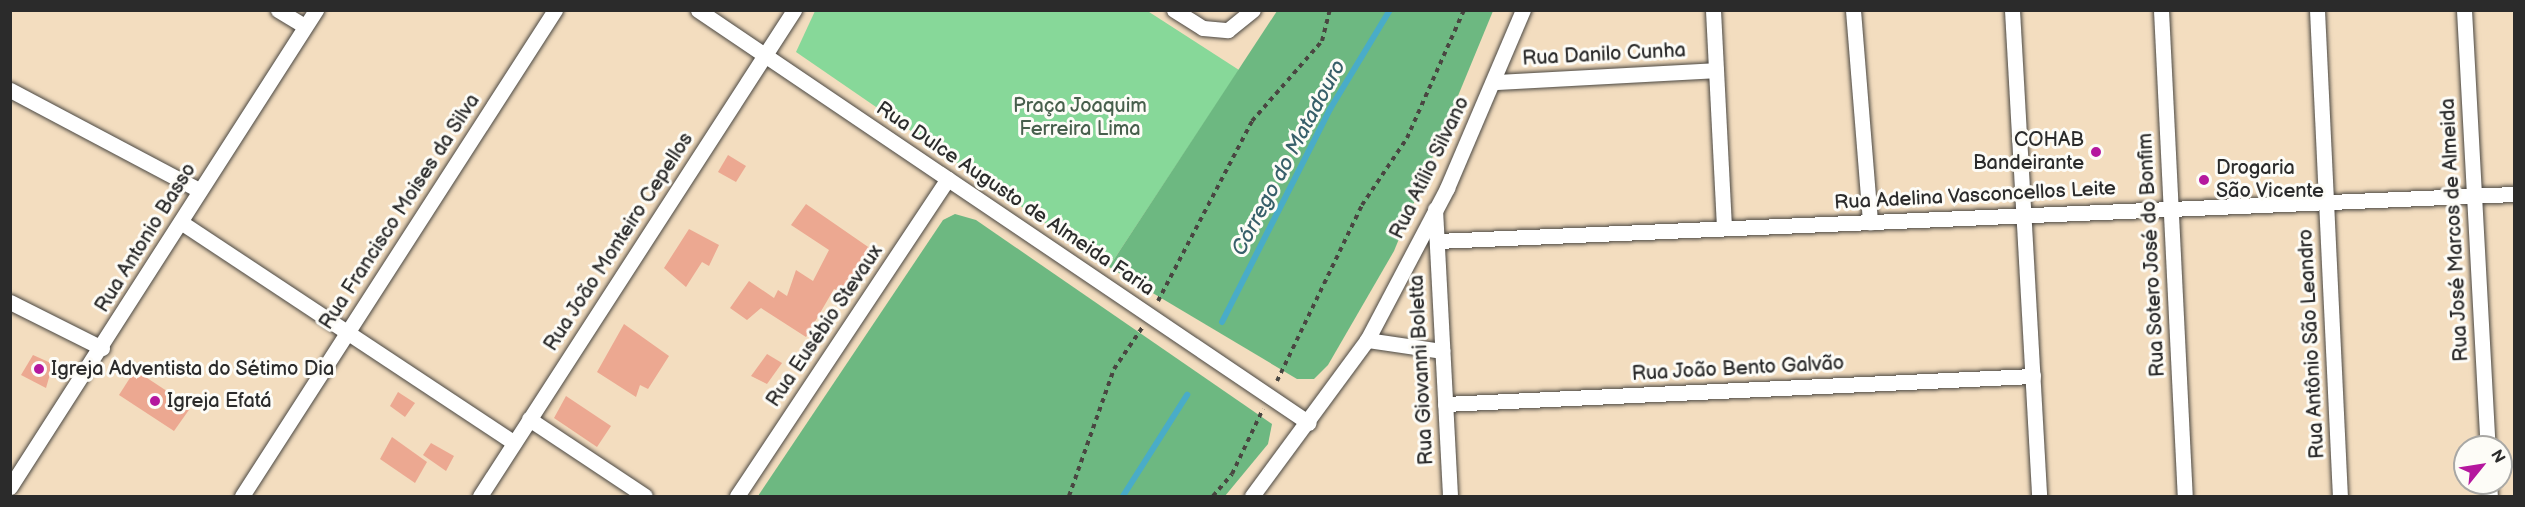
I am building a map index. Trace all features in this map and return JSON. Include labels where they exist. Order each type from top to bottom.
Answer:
[{"type":"street","points":[[278,10],[305,26]]},
{"type":"street","name":"Rua Antonio Basso","points":[[10,487],[102,348],[182,223],[199,190],[316,10]]},
{"type":"street","name":"Rua Francisco Moises da Silva","points":[[242,496],[555,10]]},
{"type":"street","name":"Rua Dulce Augusto de Almeida Faria","points":[[698,10],[1309,423]]},
{"type":"street","name":"Rua João Monteiro Cepellos","points":[[480,496],[794,10]]},
{"type":"street","points":[[1174,10],[1203,28],[1228,30],[1253,10]]},
{"type":"street","name":"Rua Atílio Silvano","points":[[1252,496],[1309,423],[1367,340],[1495,82],[1523,10]]},
{"type":"street","points":[[1713,10],[1724,228]]},
{"type":"street","points":[[1853,10],[1870,222]]},
{"type":"street","points":[[2012,10],[2039,496]]},
{"type":"street","name":"Rua Sotero José do Bonfim","points":[[2161,10],[2186,496]]},
{"type":"street","name":"Rua Antônio São Leandro","points":[[2317,10],[2340,496]]},
{"type":"street","name":"Rua José Marcos de Almeida","points":[[2464,10],[2487,435]]},
{"type":"street","name":"Rua Danilo Cunha","points":[[1495,82],[1716,70]]},
{"type":"street","points":[[10,90],[199,190]]},
{"type":"street","name":"Rua Eusébio Stevaux","points":[[737,496],[948,179]]},
{"type":"street","name":"Rua Adelina Vasconcellos Leite","points":[[1437,241],[2514,194]]},
{"type":"street","name":"Rua Giovanni Boletta","points":[[1435,206],[1450,496]]},
{"type":"street","points":[[182,223],[514,443]]},
{"type":"street","points":[[10,302],[102,348]]},
{"type":"street","points":[[1367,340],[1442,351]]},
{"type":"street","name":"Rua João Bento Galvão","points":[[1445,404],[2034,376]]},
{"type":"street","points":[[530,419],[645,496]]},
{"type":"path","points":[[1069,496],[1114,369],[1151,316],[1190,230],[1252,121],[1322,41],[1330,10]]},
{"type":"path","points":[[1213,496],[1233,474],[1362,205],[1407,138],[1464,10]]},
{"type":"green space","name":"Praça Joaquim Ferreira Lima","points":[[1146,10],[1239,70],[1109,267],[796,52],[815,11]]},
{"type":"green space","points":[[1277,11],[1493,11],[1394,251],[1328,365],[1314,379],[1297,379],[1109,267]]},
{"type":"green space","points":[[955,214],[976,220],[1272,424],[1268,444],[1225,496],[758,496],[943,220]]},
{"type":"building","points":[[728,155],[746,166],[736,182],[718,172]]},
{"type":"building","points":[[806,204],[874,251],[862,271],[858,268],[846,295],[834,289],[806,337],[761,308],[747,320],[730,308],[749,281],[774,298],[778,290],[787,296],[796,270],[813,281],[829,250],[791,225]]},
{"type":"building","points":[[689,229],[719,245],[709,266],[702,262],[686,287],[664,268]]},
{"type":"building","points":[[624,324],[669,356],[648,389],[640,385],[636,397],[597,372]]},
{"type":"building","points":[[767,354],[782,363],[767,384],[751,376]]},
{"type":"building","name":"Igreja Adventista do Sétimo Dia","points":[[33,355],[53,364],[46,388],[21,375]]},
{"type":"building","name":"Igreja Efatá","points":[[135,370],[191,407],[174,431],[119,395]]},
{"type":"building","points":[[398,392],[415,403],[405,417],[390,406]]},
{"type":"building","points":[[566,396],[611,426],[597,447],[554,418]]},
{"type":"building","points":[[392,437],[427,462],[415,483],[380,459]]},
{"type":"building","points":[[431,443],[454,456],[446,471],[423,455]]},
{"type":"waterway","name":"Córrego do Matadouro","points":[[1222,322],[1330,109],[1390,10]]},
{"type":"waterway","name":"Córrego do Matadouro","points":[[1123,496],[1187,395]]},
{"type":"place","name":"COHAB Bandeirante","points":[[2096,152]]},
{"type":"place","name":"Drogaria São Vicente","points":[[2204,180]]},
{"type":"place","name":"Igreja Adventista do Sétimo Dia","points":[[39,369]]},
{"type":"place","name":"Igreja Efatá","points":[[155,401]]}]
